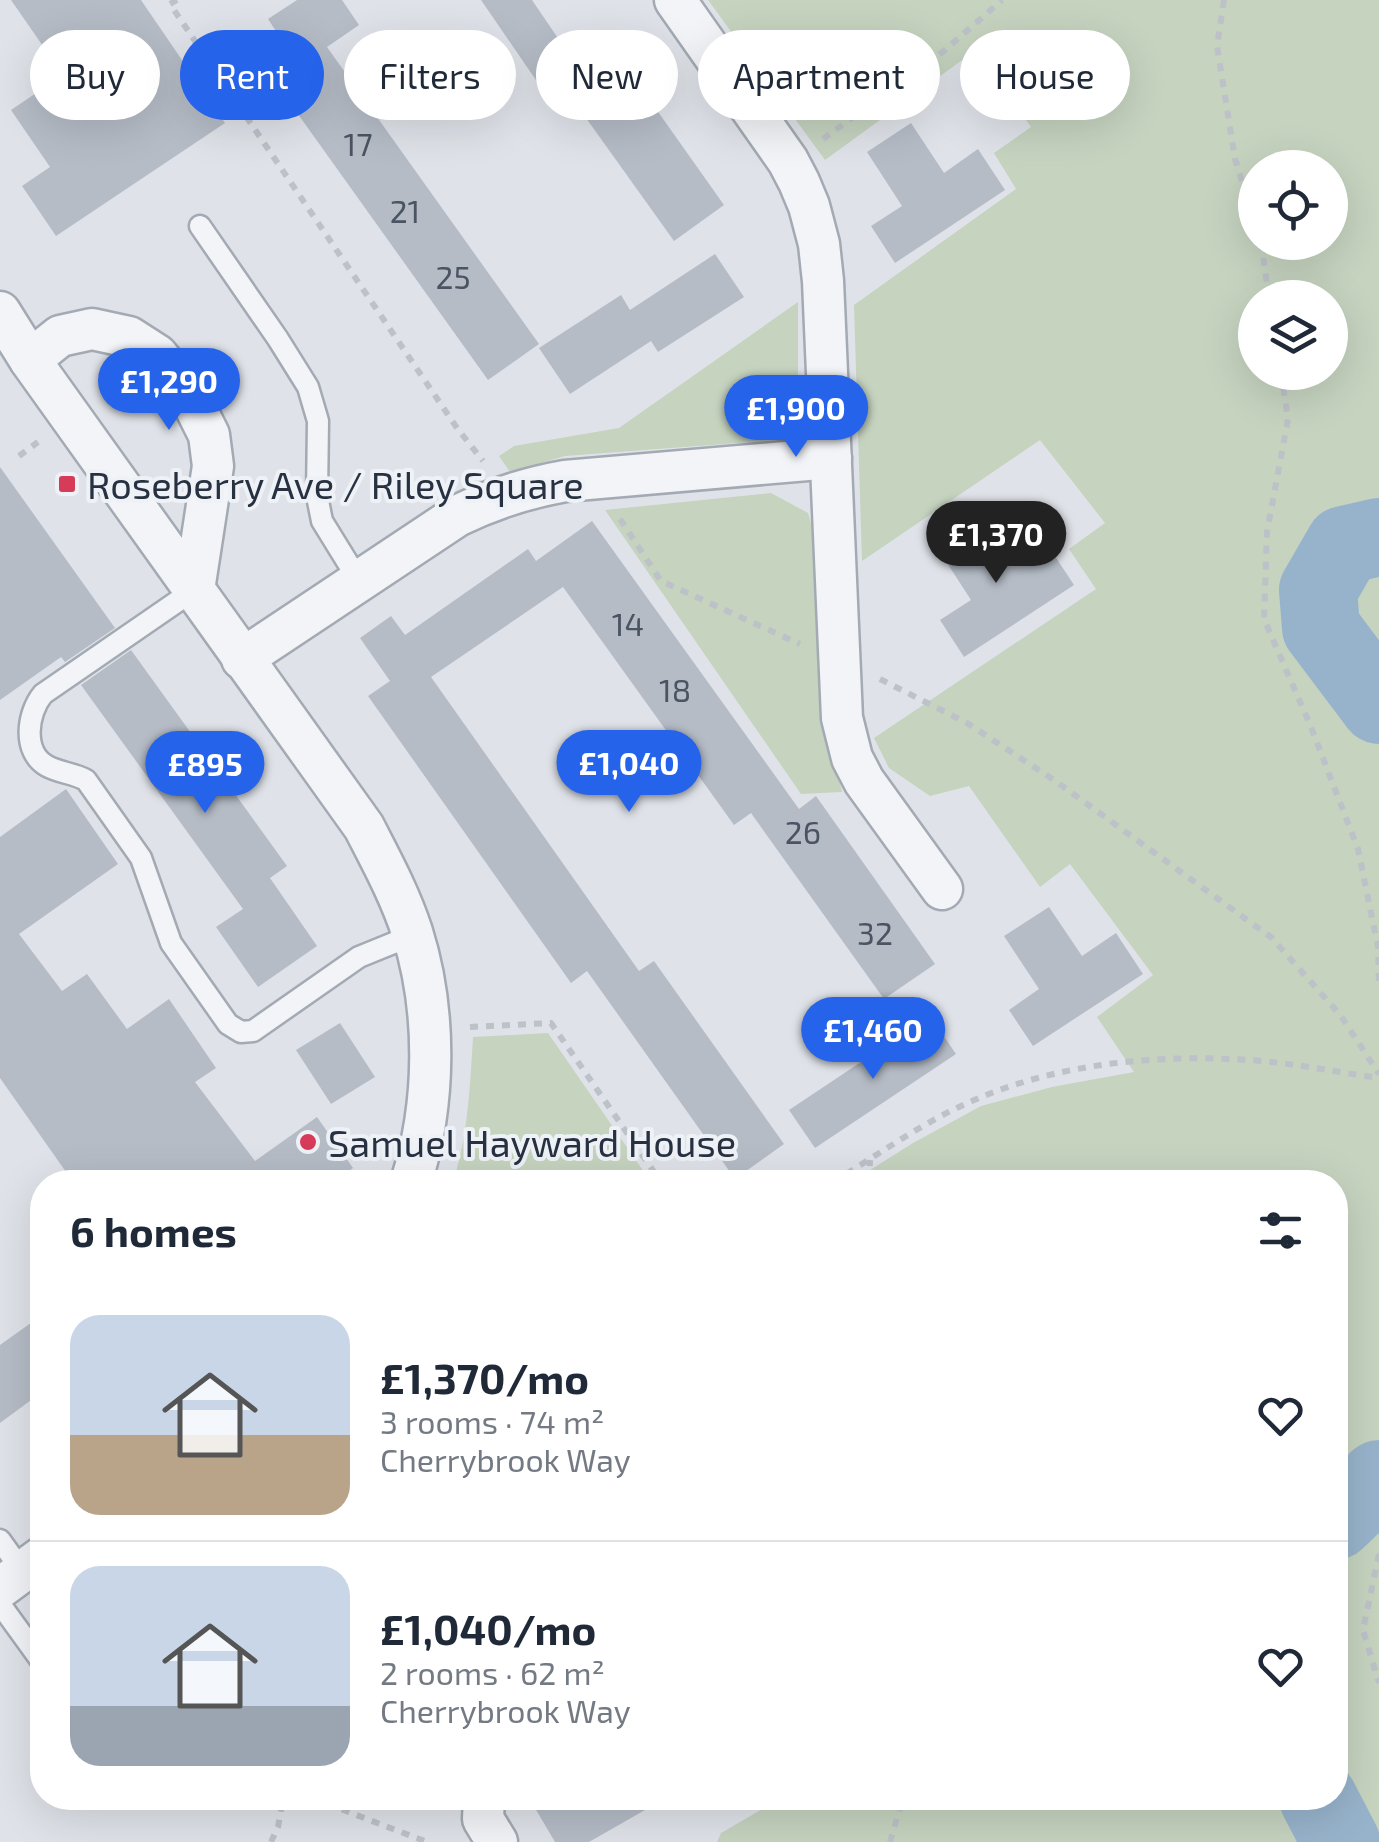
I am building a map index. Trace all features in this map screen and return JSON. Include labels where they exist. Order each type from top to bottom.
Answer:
[{"type":"street","points":[[674,0],[788,161],[809,206],[823,281],[842,718],[852,758],[864,781],[942,889]]},
{"type":"street","points":[[0,312],[30,360],[364,828],[392,878],[413,935],[429,1031],[425,1123],[414,1170]]},
{"type":"street","points":[[30,360],[60,336],[92,328],[129,337],[143,346],[188,393],[209,435],[213,466],[194,590]]},
{"type":"street","points":[[242,659],[457,516],[492,499],[565,481],[831,458]]},
{"type":"street","points":[[483,1810],[483,1819],[497,1842]]},
{"type":"lane","points":[[200,226],[308,387],[318,422],[316,496],[322,522],[359,581]]},
{"type":"lane","points":[[194,590],[43,694],[35,704],[30,722],[36,756],[42,764],[86,780],[140,858],[171,943],[228,1024],[241,1032],[253,1031],[359,957],[413,935]]},
{"type":"lane","points":[[13,1572],[30,1625]]},
{"type":"path","points":[[176,0],[170,4],[458,428],[508,494]]},
{"type":"path","points":[[788,161],[930,62],[1002,0]]},
{"type":"path","points":[[1224,0],[1217,46],[1238,169]]},
{"type":"path","points":[[1283,390],[1288,419],[1267,532],[1264,619],[1358,849],[1378,947],[1379,984]]},
{"type":"path","points":[[587,480],[620,518],[661,581],[817,652],[839,658],[967,723],[1054,780],[1272,938],[1341,1016],[1379,1076]]},
{"type":"path","points":[[429,1031],[550,1023],[653,1170]]},
{"type":"path","points":[[853,1170],[973,1100],[1031,1078],[1098,1065],[1181,1057],[1253,1060],[1379,1076]]},
{"type":"path","points":[[870,1160],[870,1170]]},
{"type":"path","points":[[1379,1554],[1362,1630],[1379,1683]]},
{"type":"path","points":[[271,1842],[281,1810]]},
{"type":"path","points":[[343,1810],[427,1842]]},
{"type":"path","points":[[890,1842],[899,1810]]},
{"type":"green space","points":[[708,0],[1379,0],[1379,1842],[717,1842],[721,1833],[760,1810],[1348,1810],[1348,1170],[870,1170],[981,1106],[1052,1087],[1134,1072],[1097,1017],[1153,975],[1070,864],[1040,887],[969,786],[930,796],[889,768],[874,738],[1096,589],[1069,549],[1105,523],[1040,440],[862,561],[854,305],[1016,189],[994,153],[1031,127],[1026,120],[1130,120],[1130,30],[960,30],[960,62],[940,76],[940,30],[730,30]]},
{"type":"green space","points":[[796,120],[880,120],[825,160]]},
{"type":"green space","points":[[798,302],[798,428],[789,439],[565,456],[510,472],[499,456],[514,446],[619,428]]},
{"type":"green space","points":[[771,493],[808,513],[814,535],[825,722],[842,792],[801,794],[605,510]]},
{"type":"green space","points":[[548,1033],[643,1170],[457,1170],[465,1129],[473,1037]]},
{"type":"building","points":[[11,0],[141,0],[180,57],[180,120],[225,123],[56,236],[22,186],[50,167],[11,110],[30,97],[30,120],[160,120],[160,30],[32,30]]},
{"type":"building","points":[[297,0],[342,0],[359,25],[344,30],[344,35],[327,47],[344,71],[344,120],[379,120],[539,344],[488,380],[302,120],[324,120],[324,30],[275,30],[268,19]]},
{"type":"building","points":[[481,0],[532,0],[552,30],[536,30],[536,80],[516,51],[516,30],[502,30]]},
{"type":"building","points":[[587,120],[664,120],[724,205],[674,241]]},
{"type":"building","points":[[911,123],[944,173],[978,149],[1005,190],[895,263],[871,226],[902,206],[867,152]]},
{"type":"building","points":[[715,254],[744,297],[658,352],[651,341],[570,394],[539,348],[621,295],[630,310]]},
{"type":"building","points":[[0,467],[115,628],[65,662],[61,657],[0,700]]},
{"type":"building","points":[[980,517],[1013,566],[1047,544],[1074,585],[964,657],[940,620],[971,600],[936,546]]},
{"type":"building","points":[[592,521],[799,809],[816,796],[935,964],[884,999],[751,813],[734,825],[563,587],[431,677],[639,971],[654,961],[784,1144],[748,1170],[729,1170],[587,971],[571,983],[368,696],[390,681],[360,638],[391,616],[405,635],[528,549],[536,561]]},
{"type":"building","points":[[131,650],[287,866],[270,878],[317,946],[258,987],[216,927],[243,909],[81,685]]},
{"type":"building","points":[[66,789],[118,864],[19,934],[62,991],[87,974],[127,1029],[169,999],[216,1068],[195,1082],[255,1161],[317,1117],[353,1168],[65,1170],[0,1078],[0,837]]},
{"type":"building","points":[[1049,907],[1082,956],[1116,933],[1143,974],[1033,1046],[1009,1010],[1039,989],[1004,936]]},
{"type":"building","points":[[930,1016],[956,1054],[815,1148],[789,1110]]},
{"type":"building","points":[[340,1023],[375,1077],[331,1104],[296,1050]]},
{"type":"building","points":[[30,1324],[30,1401],[0,1423],[0,1345]]},
{"type":"building","points":[[536,1810],[645,1810],[589,1842],[555,1842]]},
{"type":"waterway","points":[[1379,537],[1344,545],[1318,590],[1321,628],[1379,705]]},
{"type":"waterway","points":[[1348,1509],[1379,1479]]},
{"type":"waterway","points":[[1324,1810],[1341,1842]]},
{"type":"place","name":"Roseberry Ave / Riley Square","points":[[67,484]]},
{"type":"place","name":"Samuel Hayward House","points":[[308,1142]]}]
